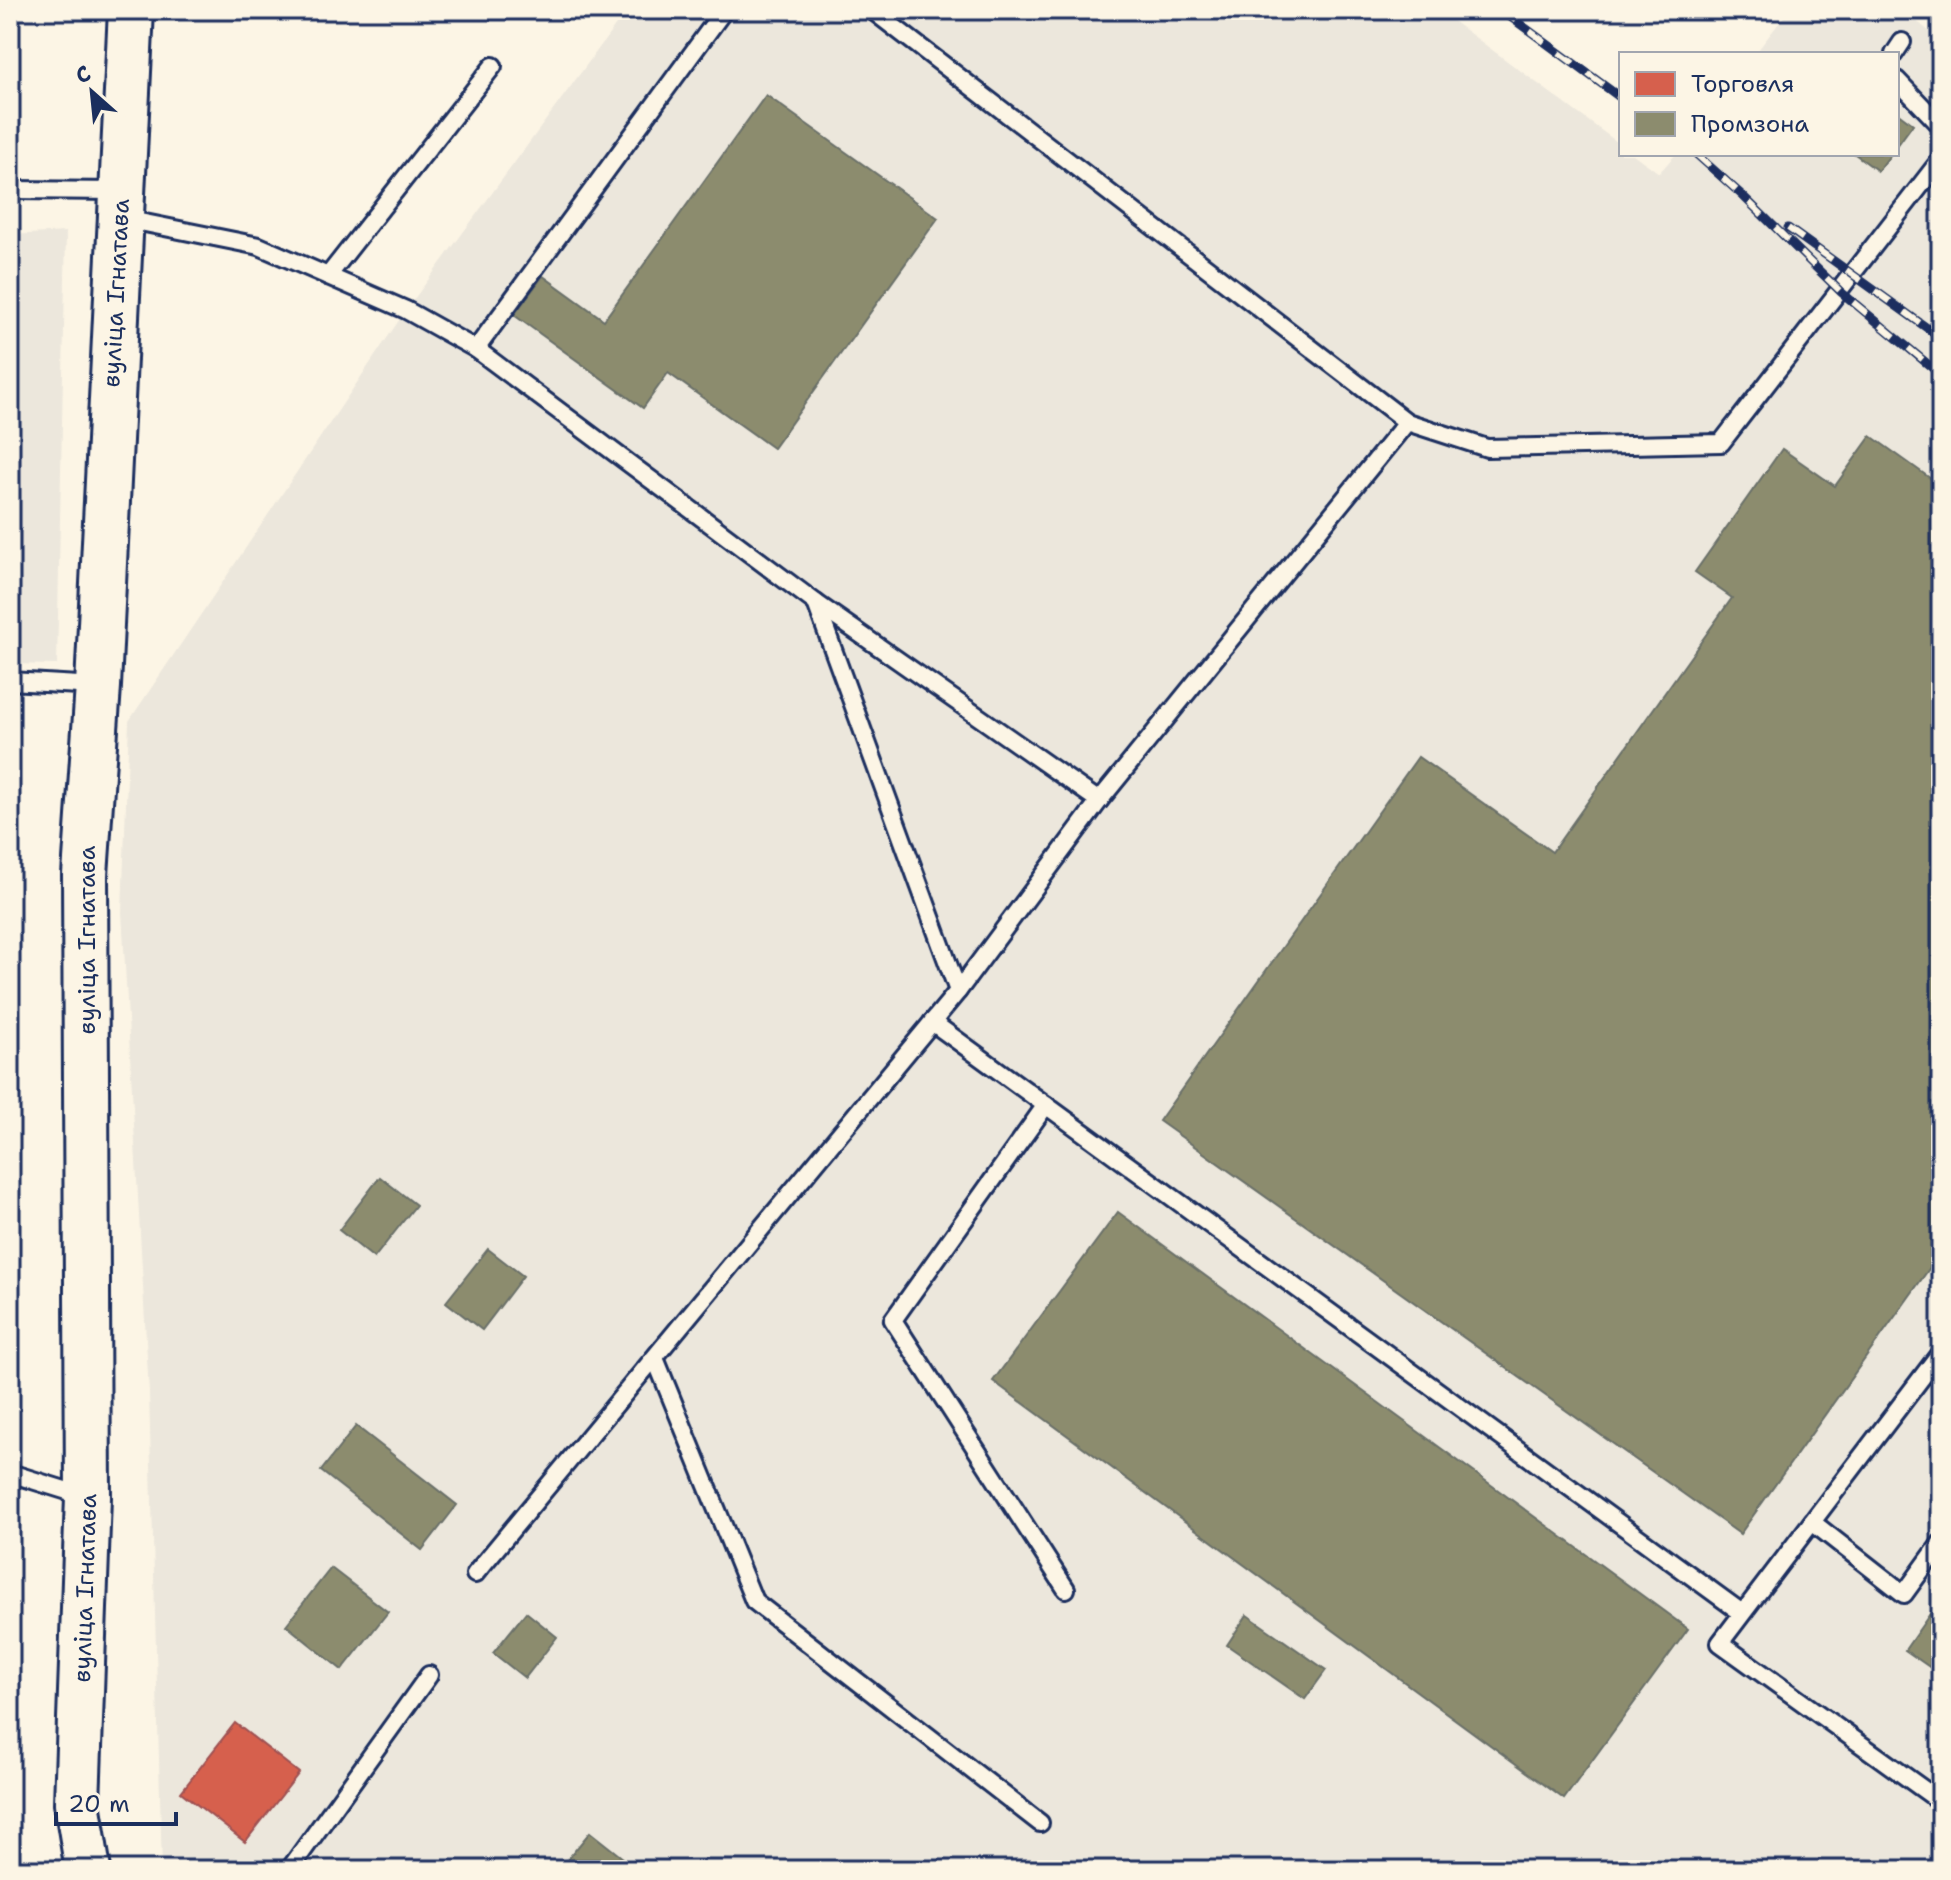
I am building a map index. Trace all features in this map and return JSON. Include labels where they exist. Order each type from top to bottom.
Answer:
[{"type":"street","name":"вуліца Ігнатава","points":[[88,1870],[77,1803],[88,1497],[85,875],[98,686],[131,10]]},
{"type":"lane","points":[[476,349],[724,10]]},
{"type":"lane","points":[[872,10],[1407,422],[1487,448],[1721,443],[1941,159]]},
{"type":"lane","points":[[328,276],[493,66]]},
{"type":"lane","points":[[1899,82],[1941,126]]},
{"type":"lane","points":[[10,190],[120,205],[259,246],[406,310],[476,349],[816,603],[1099,801]]},
{"type":"lane","points":[[475,1574],[958,991],[1099,801],[1407,422]]},
{"type":"lane","points":[[816,603],[958,991]]},
{"type":"lane","points":[[10,681],[98,686]]},
{"type":"lane","points":[[932,1022],[1742,1613]]},
{"type":"lane","points":[[1046,1105],[893,1320],[1066,1589]]},
{"type":"lane","points":[[1941,1352],[1720,1643],[1941,1802]]},
{"type":"lane","points":[[655,1358],[754,1601],[1040,1823]]},
{"type":"lane","points":[[10,1473],[88,1497]]},
{"type":"lane","points":[[1812,1522],[1904,1594],[1941,1543]]},
{"type":"lane","points":[[289,1870],[429,1675]]},
{"type":"shaded area","points":[[627,10],[1438,10],[1619,144],[1619,156],[1636,156],[1659,173],[1674,156],[1899,156],[1899,52],[1757,52],[1789,10],[1903,10],[1941,41],[1941,1870],[162,1870],[149,1393],[122,912],[129,721],[406,310]]},
{"type":"shaded area","points":[[66,232],[57,665],[10,664],[10,235]]},
{"type":"building: Торговля","points":[[235,1723],[299,1773],[245,1842],[181,1792]]},
{"type":"building: Промзона","points":[[766,95],[938,218],[773,448],[668,373],[643,408],[514,315],[543,276],[604,320]]},
{"type":"building: Промзона","points":[[1899,114],[1913,124],[1899,143]]},
{"type":"building: Промзона","points":[[1858,156],[1889,156],[1878,171]]},
{"type":"building: Промзона","points":[[1871,436],[1941,486],[1941,1252],[1740,1534],[1159,1121],[1418,757],[1552,852],[1732,598],[1695,572],[1782,449],[1835,486]]},
{"type":"building: Промзона","points":[[380,1177],[416,1205],[374,1258],[339,1230]]},
{"type":"building: Промзона","points":[[1118,1212],[1688,1629],[1564,1799],[993,1381]]},
{"type":"building: Промзона","points":[[488,1249],[523,1276],[482,1330],[446,1302]]},
{"type":"building: Промзона","points":[[356,1426],[457,1505],[422,1550],[321,1471]]},
{"type":"building: Промзона","points":[[331,1568],[388,1612],[342,1670],[286,1625]]},
{"type":"building: Промзона","points":[[1941,1598],[1941,1675],[1905,1650]]},
{"type":"building: Промзона","points":[[526,1612],[557,1637],[525,1678],[493,1653]]},
{"type":"building: Промзона","points":[[1247,1615],[1326,1670],[1305,1699],[1227,1645]]},
{"type":"building: Промзона","points":[[590,1832],[638,1870],[559,1870]]},
{"type":"railway","points":[[1501,10],[1619,97]]},
{"type":"railway","points":[[1698,156],[1841,292],[1941,375]]},
{"type":"railway","points":[[1788,228],[1941,338]]}]
